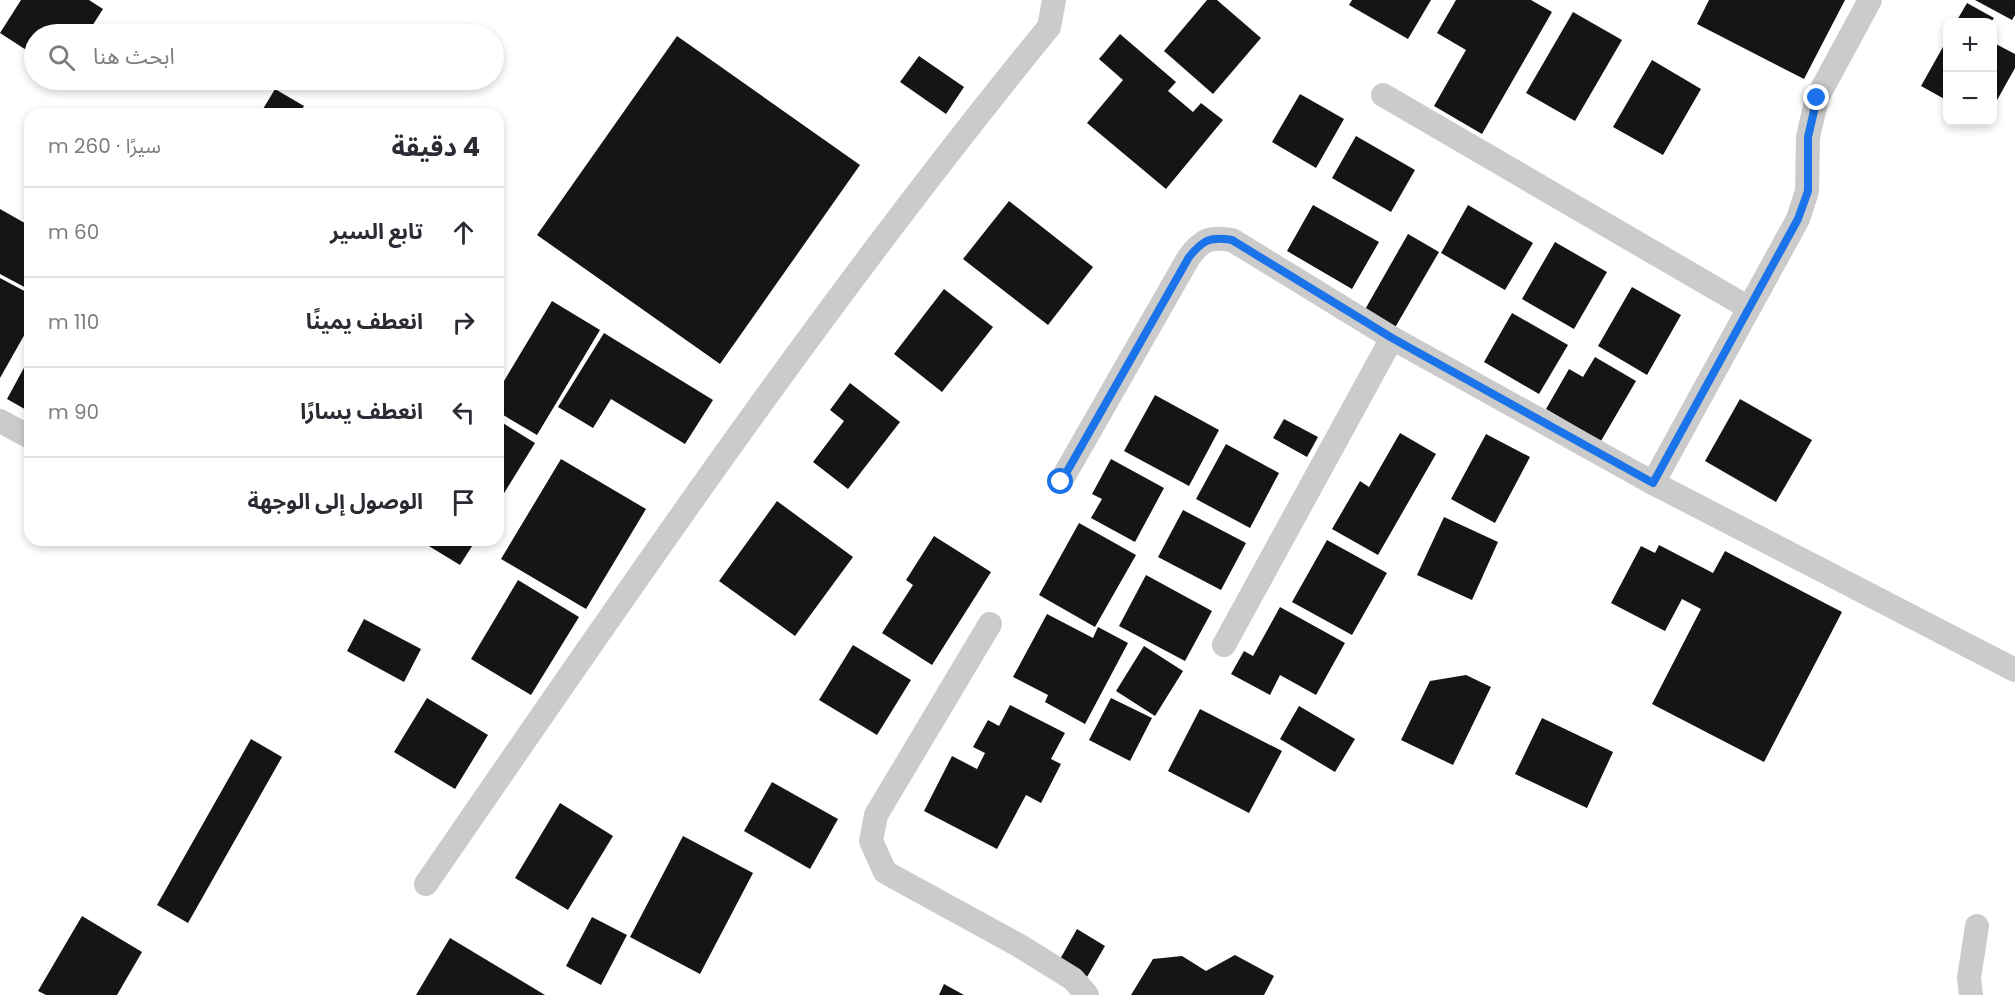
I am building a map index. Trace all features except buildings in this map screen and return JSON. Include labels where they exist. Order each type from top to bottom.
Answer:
[{"type":"street","points":[[426,884],[635,579],[911,198],[1049,27],[1054,0]]},
{"type":"street","points":[[1653,483],[1798,219],[1808,191],[1808,137],[1817,98],[1870,0]]},
{"type":"street","points":[[1383,95],[1749,308]]},
{"type":"street","points":[[1061,482],[1189,257],[1201,242],[1213,237],[1232,240],[1392,338],[1653,483],[2015,670]]},
{"type":"street","points":[[1224,645],[1392,338]]},
{"type":"street","points":[[0,421],[24,433]]},
{"type":"street","points":[[990,624],[876,815],[871,841],[885,872],[1020,946],[1073,979],[1087,995]]},
{"type":"street","points":[[1971,995],[1969,978],[1977,926]]},
{"type":"route","points":[[1061,482],[1189,257],[1201,242],[1213,237],[1232,240],[1392,338],[1653,483],[1798,219],[1808,191],[1806,170],[1808,137],[1817,98]]}]
